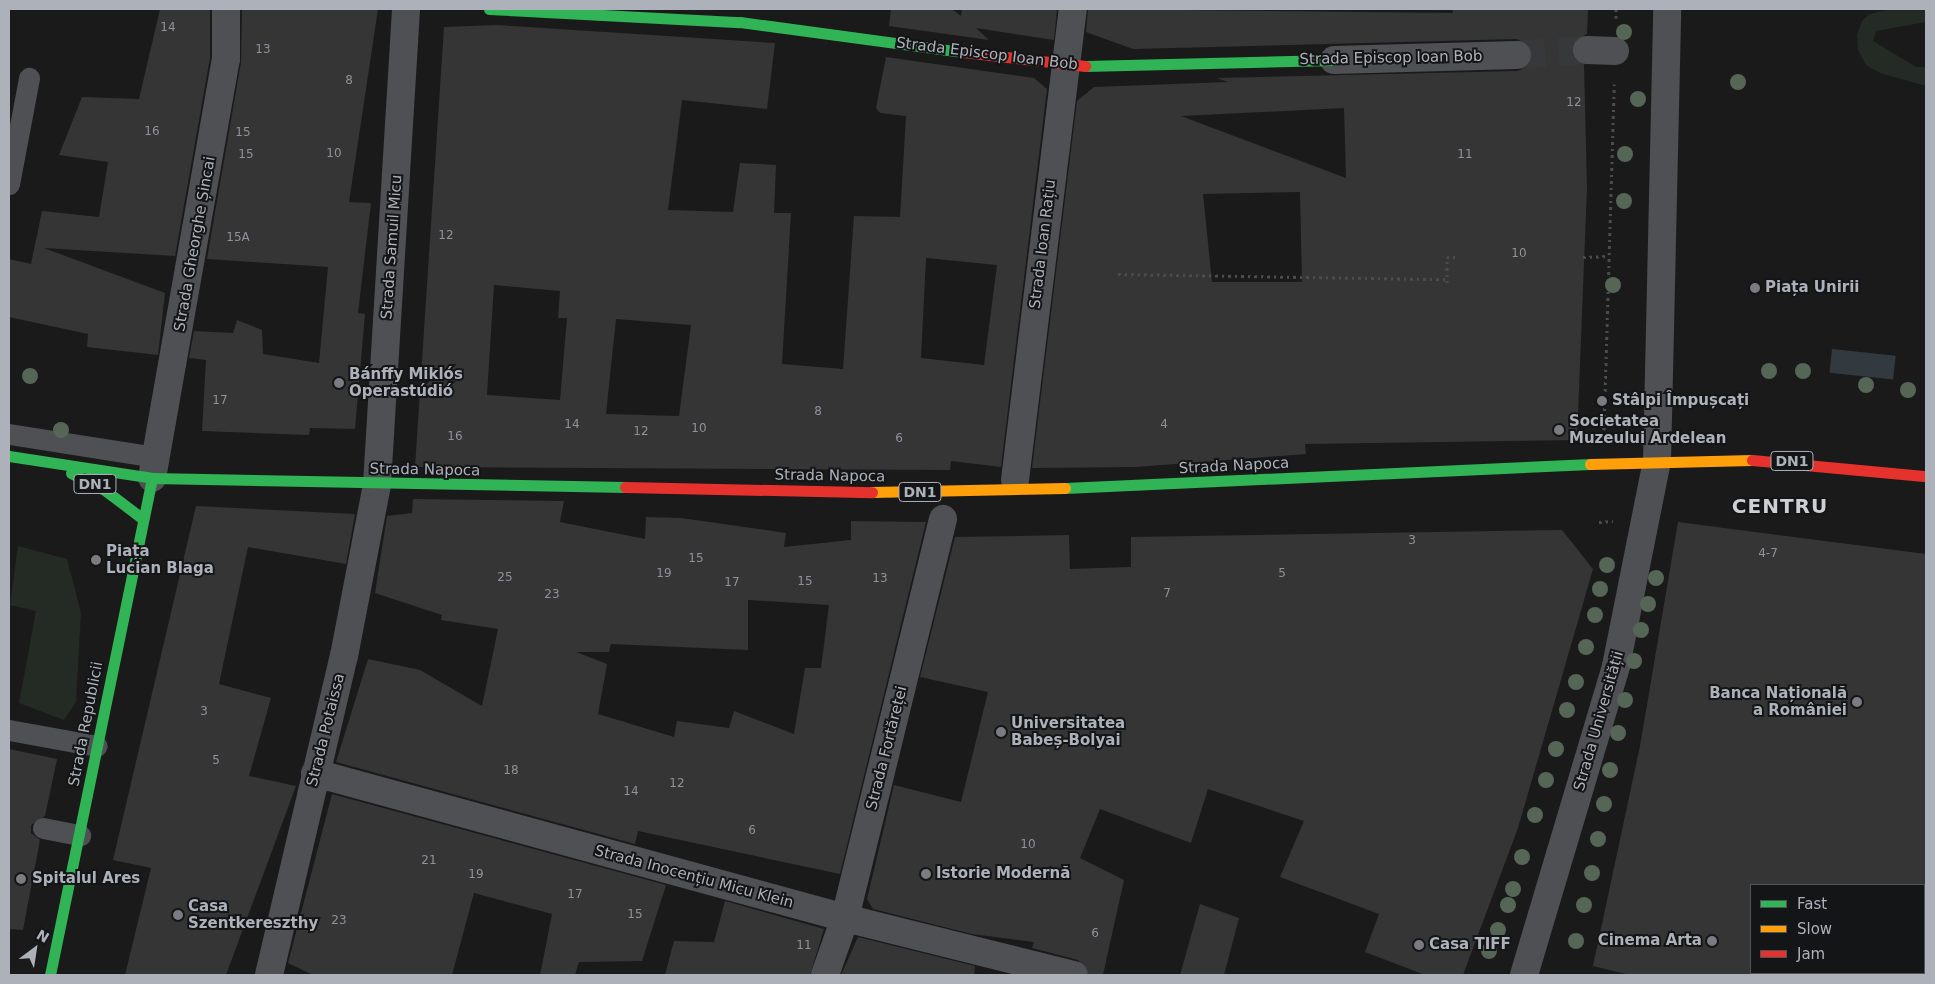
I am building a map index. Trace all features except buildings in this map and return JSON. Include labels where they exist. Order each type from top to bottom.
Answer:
[{"type":"main road","name":"Strada Episcop Ioan Bob","points":[[490,9],[740,22],[1065,66],[1334,60]]},
{"type":"main road","name":"DN1","points":[[9,456],[39,461],[154,467]]},
{"type":"main road","name":"DN1","points":[[1657,461],[1780,460],[1926,476]]},
{"type":"main road","name":"DN1","points":[[39,461],[89,480],[143,519]]},
{"type":"main road","name":"Strada Napoca","points":[[154,467],[377,484],[949,493],[1657,461]]},
{"type":"main road","name":"Strada Republicii","points":[[50,975],[154,467]]},
{"type":"street","name":"Strada Gheorghe Șincai","points":[[154,467],[226,59],[226,9]]},
{"type":"street","name":"Strada Samuil Micu","points":[[377,484],[406,9]]},
{"type":"street","name":"Strada Ioan Rațiu","points":[[1016,472],[1073,9]]},
{"type":"street","points":[[1657,461],[1666,9]]},
{"type":"street","points":[[1587,50],[1615,51]]},
{"type":"street","name":"Strada Episcop Ioan Bob","points":[[1334,60],[1517,55]]},
{"type":"street","name":"Strada Universității","points":[[1524,975],[1616,666],[1657,461]]},
{"type":"street","name":"Strada Potaissa","points":[[269,975],[344,656],[377,484]]},
{"type":"street","name":"Strada Fortăreței","points":[[826,975],[845,918],[943,519]]},
{"type":"street","name":"Strada Inocențiu Micu Klein","points":[[315,773],[845,918],[1074,975]]},
{"type":"lane","points":[[9,184],[29,78]]},
{"type":"lane","points":[[9,434],[154,467]]},
{"type":"lane","points":[[9,730],[97,746]]},
{"type":"lane","points":[[43,828],[80,835]]},
{"type":"path","points":[[1604,435],[1616,9]]},
{"type":"path","points":[[1583,257],[1609,256]]},
{"type":"path","points":[[1118,274],[1448,281],[1447,257],[1455,257]]},
{"type":"shaded area","points":[[1894,9],[1926,9],[1926,22],[1876,31],[1873,41],[1916,67],[1926,67],[1926,86],[1880,73],[1866,65],[1858,50],[1857,35],[1862,21],[1869,14]]},
{"type":"shaded area","points":[[1832,349],[1896,356],[1893,380],[1829,373]]},
{"type":"shaded area","points":[[18,546],[67,559],[81,613],[76,702],[64,720],[19,703],[36,611],[10,605]]},
{"type":"tunnel","points":[[1517,55],[1587,50]]},
{"type":"traffic: fast","points":[[489,9],[740,22],[963,52]]},
{"type":"traffic: fast","points":[[1085,66],[1334,60]]},
{"type":"traffic: fast","points":[[9,456],[152,478],[625,487]]},
{"type":"traffic: fast","points":[[1065,488],[1590,464]]},
{"type":"traffic: fast","points":[[71,473],[106,491],[143,519]]},
{"type":"traffic: fast","points":[[50,975],[152,478]]},
{"type":"traffic: slow","points":[[1590,464],[1752,460]]},
{"type":"traffic: slow","points":[[872,492],[1065,488]]},
{"type":"traffic: jam","points":[[963,52],[1085,66]]},
{"type":"traffic: jam","points":[[1752,460],[1926,476]]},
{"type":"traffic: jam","points":[[625,487],[872,492]]},
{"type":"place","name":"Piața Unirii","points":[[1755,288]]},
{"type":"place","name":"Bánffy Miklós Operastúdió","points":[[339,383]]},
{"type":"place","name":"Stâlpi Împușcați","points":[[1602,401]]},
{"type":"place","name":"Societatea Muzeului Ardelean","points":[[1559,430]]},
{"type":"place","name":"Piața Lucian Blaga","points":[[96,560]]},
{"type":"place","name":"Banca Națională a României","points":[[1857,702]]},
{"type":"place","name":"Universitatea Babeș-Bolyai","points":[[1001,732]]},
{"type":"place","name":"Istorie Modernă","points":[[926,874]]},
{"type":"place","name":"Spitalul Ares","points":[[21,879]]},
{"type":"place","name":"Casa Szentkereszthy","points":[[178,915]]},
{"type":"place","name":"Cinema Arta","points":[[1712,941]]},
{"type":"place","name":"Casa TIFF","points":[[1419,945]]},
{"type":"district","name":"CENTRU","points":[[1780,506]]}]
